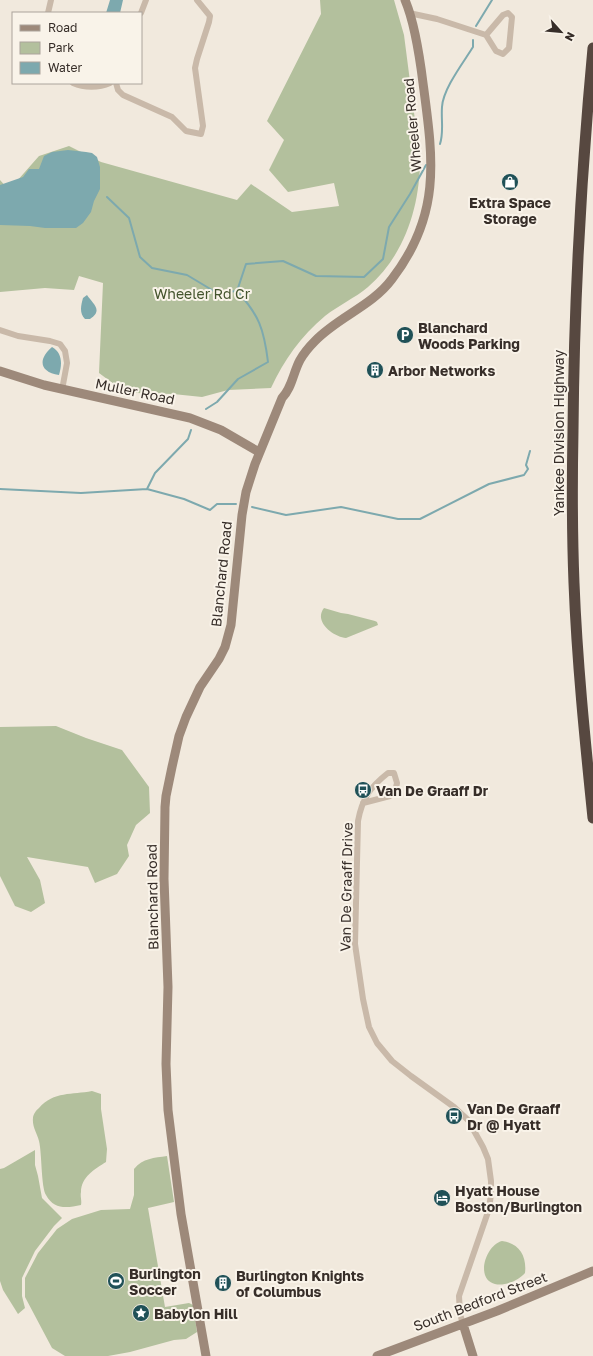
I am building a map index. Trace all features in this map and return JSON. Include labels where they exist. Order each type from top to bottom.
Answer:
[{"type":"highway","name":"Yankee Division Highway","points":[[593,48],[584,144],[578,242],[573,356],[572,487],[574,581],[578,656],[584,738],[593,818]]},
{"type":"main road","name":"Wheeler Road","points":[[259,452],[282,398],[286,393],[306,350],[325,332],[383,290],[404,263],[422,226],[430,192],[431,147],[421,69],[409,13],[404,0]]},
{"type":"main road","name":"Muller Road","points":[[0,371],[62,390],[190,418],[221,430],[259,452]]},
{"type":"main road","name":"Blanchard Road","points":[[206,1356],[181,1214],[168,1107],[166,1064],[168,987],[164,879],[166,802],[172,767],[186,717],[200,687],[219,659],[228,639],[233,611],[244,503],[250,476],[259,452]]},
{"type":"main road","name":"South Bedford Street","points":[[377,1356],[463,1324],[593,1271]]},
{"type":"main road","points":[[463,1324],[473,1356]]},
{"type":"street","points":[[48,12],[51,0]]},
{"type":"street","points":[[141,12],[146,0]]},
{"type":"street","points":[[116,84],[118,90],[123,95],[172,117],[186,131],[201,134],[203,126],[195,68],[210,22],[210,16],[197,0]]},
{"type":"street","points":[[409,13],[437,19],[486,35],[496,51],[504,54],[509,48],[512,17],[508,13],[503,15],[486,35]]},
{"type":"street","points":[[78,84],[88,86],[106,84]]},
{"type":"street","points":[[0,330],[18,336],[60,344],[65,350],[67,363],[62,390]]},
{"type":"street","name":"Van De Graaff Drive","points":[[363,803],[390,796],[395,792],[398,783],[394,773],[388,773],[376,782],[369,791],[363,803],[358,822],[356,944],[363,999],[369,1027],[377,1043],[392,1061],[465,1116],[483,1146],[490,1168],[491,1194],[489,1209],[458,1300],[463,1324]]},
{"type":"green space","name":"Wheeler Rd Cr","points":[[320,0],[394,0],[404,35],[420,159],[417,194],[408,229],[401,245],[381,274],[368,287],[325,316],[308,332],[287,358],[271,388],[228,390],[202,397],[173,394],[137,393],[122,390],[99,373],[103,283],[79,276],[74,290],[45,288],[0,292],[0,180],[9,190],[39,156],[69,146],[101,162],[237,200],[251,184],[292,212],[339,206],[334,183],[288,192],[269,170],[284,140],[267,121],[321,14]]},
{"type":"green space","points":[[324,608],[375,621],[378,625],[346,638],[341,637],[331,632],[323,623],[321,613]]},
{"type":"green space","points":[[56,726],[122,750],[149,787],[150,813],[136,825],[127,845],[129,856],[117,874],[95,883],[88,867],[27,857],[40,880],[45,903],[31,912],[15,906],[0,876],[0,727]]},
{"type":"green space","points":[[92,1091],[101,1094],[101,1109],[107,1149],[106,1162],[89,1174],[83,1182],[81,1205],[71,1207],[57,1206],[49,1200],[44,1191],[40,1146],[33,1124],[34,1115],[36,1111],[45,1103],[57,1096]]},
{"type":"green space","points":[[35,1150],[35,1165],[42,1198],[62,1218],[35,1251],[22,1278],[22,1296],[25,1308],[18,1314],[3,1290],[0,1281],[0,1169]]},
{"type":"green space","points":[[167,1156],[174,1202],[148,1208],[165,1307],[189,1303],[193,1305],[197,1332],[186,1339],[174,1340],[130,1352],[108,1356],[65,1356],[52,1348],[25,1297],[25,1278],[38,1253],[57,1229],[72,1219],[101,1210],[130,1209],[134,1195],[134,1169],[137,1165],[145,1161]]},
{"type":"green space","points":[[502,1241],[513,1244],[521,1251],[525,1261],[525,1273],[510,1283],[498,1284],[488,1280],[485,1275],[484,1265],[490,1250]]},
{"type":"water","points":[[110,0],[123,0],[120,12],[106,12]]},
{"type":"water","points":[[68,150],[92,153],[97,157],[100,167],[100,189],[94,201],[91,212],[83,223],[76,228],[45,228],[0,225],[0,185],[23,177],[29,169],[39,169],[44,156],[52,152]]},
{"type":"water","points":[[87,295],[97,310],[94,316],[90,319],[85,319],[81,312],[83,298]]},
{"type":"water","points":[[52,347],[58,352],[61,360],[59,375],[48,371],[44,368],[43,364],[44,356]]},
{"type":"waterway","points":[[476,26],[492,0]]},
{"type":"waterway","points":[[440,144],[442,135],[443,100],[454,76],[473,47],[473,40]]},
{"type":"waterway","points":[[237,291],[246,264],[283,261],[316,276],[364,277],[383,259],[389,227],[426,165]]},
{"type":"waterway","points":[[107,197],[129,218],[140,257],[152,268],[187,275],[217,293],[237,291]]},
{"type":"waterway","points":[[206,409],[217,402],[238,379],[268,362],[265,340],[259,323],[251,308],[237,291]]},
{"type":"waterway","points":[[147,489],[155,473],[188,439],[191,430]]},
{"type":"waterway","points":[[252,507],[286,515],[341,507],[398,519],[420,519],[489,484],[524,475],[528,469],[526,465],[530,451]]},
{"type":"waterway","points":[[0,489],[81,493],[147,489],[184,499],[210,510],[217,504],[236,504]]},
{"type":"place","name":"Extra Space Storage","points":[[510,182]]},
{"type":"place","name":"Blanchard Woods Parking","points":[[405,335]]},
{"type":"place","name":"Arbor Networks","points":[[375,370]]},
{"type":"place","name":"Van De Graaff Dr","points":[[363,790]]},
{"type":"place","name":"Van De Graaff Dr @ Hyatt","points":[[454,1116]]},
{"type":"place","name":"Hyatt House Boston/Burlington","points":[[442,1198]]},
{"type":"place","name":"Burlington Soccer","points":[[116,1281]]},
{"type":"place","name":"Burlington Knights of Columbus","points":[[223,1283]]},
{"type":"place","name":"Babylon Hill","points":[[141,1313]]}]
